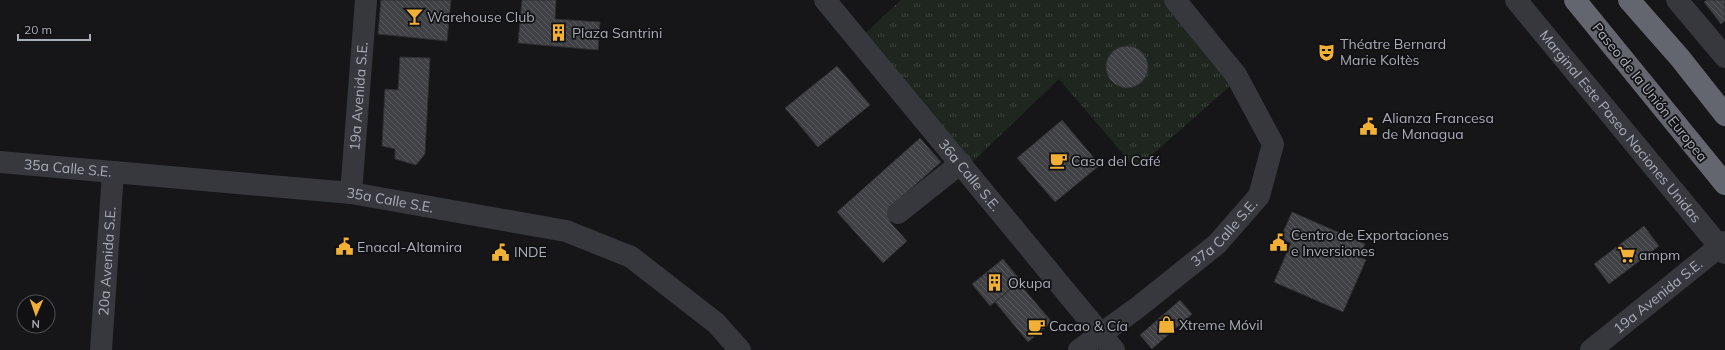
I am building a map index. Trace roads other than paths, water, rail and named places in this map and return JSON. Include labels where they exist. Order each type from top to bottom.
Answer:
[{"type":"highway","name":"Paseo de la Unión Europea","points":[[1575,0],[1725,184]]},
{"type":"highway","points":[[1629,0],[1680,58],[1725,115]]},
{"type":"street","name":"19a Avenida S.E.","points":[[351,193],[366,0]]},
{"type":"street","name":"36a Calle S.E.","points":[[826,0],[1108,342]]},
{"type":"street","name":"37a Calle S.E.","points":[[1079,350],[1108,342],[1137,308],[1217,244],[1259,196],[1273,144],[1236,74],[1175,0]]},
{"type":"street","name":"Marginal Este Paseo Naciones Unidas","points":[[1516,0],[1723,247]]},
{"type":"street","points":[[1678,0],[1725,57]]},
{"type":"street","name":"35a Calle S.E.","points":[[0,162],[351,193],[566,231],[631,257],[716,323],[740,350]]},
{"type":"street","points":[[898,213],[961,163]]},
{"type":"street","name":"20a Avenida S.E.","points":[[101,350],[112,172]]},
{"type":"street","name":"19a Avenida S.E.","points":[[1591,350],[1723,247]]},
{"type":"place","name":"Warehouse Club","points":[[414,17]]},
{"type":"place","name":"Plaza Santrini","points":[[559,33]]},
{"type":"place","name":"Théatre Bernard Marie Koltès","points":[[1327,52]]},
{"type":"place","name":"Alianza Francesa de Managua","points":[[1369,126]]},
{"type":"place","name":"Casa del Café","points":[[1058,161]]},
{"type":"place","name":"Centro de Exportaciones e Inversiones","points":[[1278,243]]},
{"type":"place","name":"Enacal-Altamira","points":[[344,247]]},
{"type":"place","name":"INDE","points":[[501,252]]},
{"type":"place","name":"ampm","points":[[1626,255]]},
{"type":"place","name":"Okupa","points":[[995,283]]},
{"type":"place","name":"Xtreme Móvil","points":[[1166,325]]},
{"type":"place","name":"Cacao & Cía","points":[[1036,326]]}]
